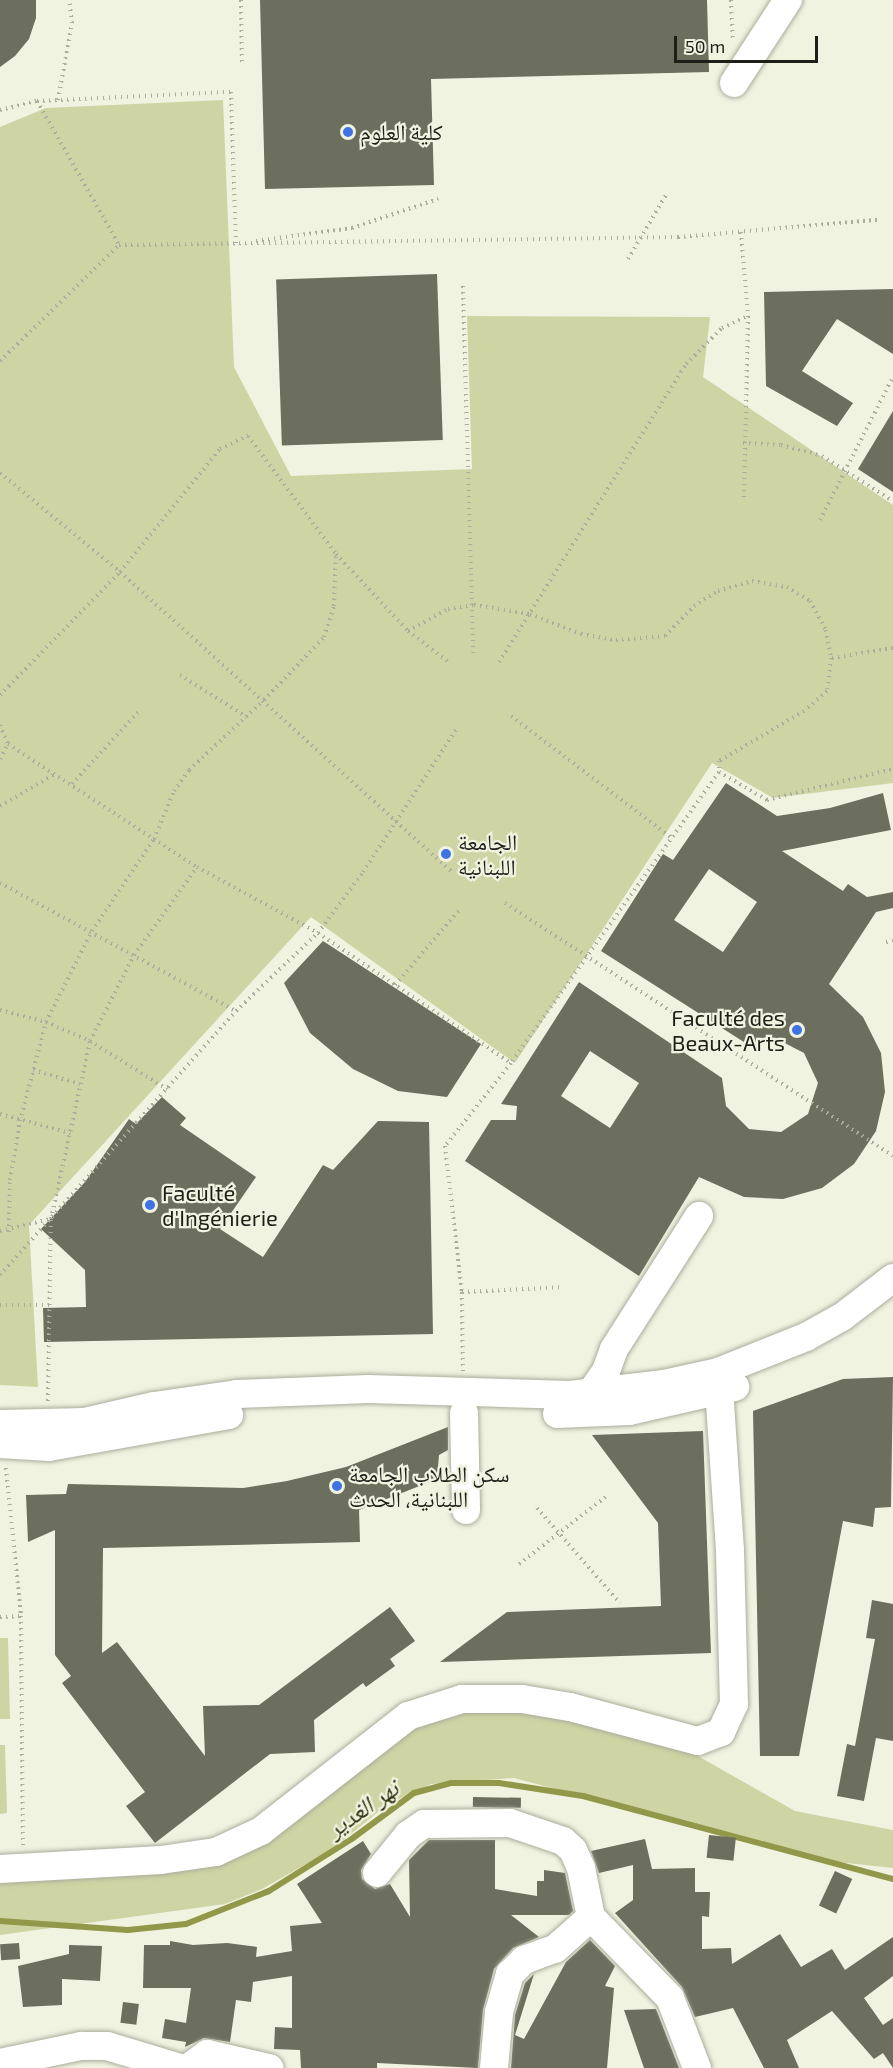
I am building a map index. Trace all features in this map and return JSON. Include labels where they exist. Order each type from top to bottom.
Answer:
[{"type":"street","points":[[734,83],[788,0]]},
{"type":"street","points":[[591,1404],[699,1216]]},
{"type":"street","points":[[719,1383],[842,1317],[893,1278]]},
{"type":"street","points":[[7,1442],[49,1447],[98,1430],[254,1413],[370,1408],[463,1383],[591,1404],[764,1376],[850,1333],[893,1304]]},
{"type":"street","points":[[463,1383],[466,1510]]},
{"type":"street","points":[[12,1868],[161,1860],[216,1852],[261,1831],[408,1716],[462,1699],[522,1699],[570,1707],[698,1741],[721,1732],[735,1704],[730,1550],[719,1383]]},
{"type":"street","points":[[377,1873],[408,1835],[424,1824],[510,1823],[562,1841],[573,1850],[581,1868],[591,1917],[670,1998],[697,2068]]},
{"type":"street","points":[[494,2068],[499,2012],[510,1974],[524,1960],[555,1949],[591,1917]]},
{"type":"street","points":[[0,2062],[81,2046],[107,2046],[180,2068]]},
{"type":"street","points":[[189,2068],[207,2055],[270,2068]]},
{"type":"path","points":[[58,100],[72,23],[69,0]]},
{"type":"path","points":[[241,0],[242,65]]},
{"type":"path","points":[[0,110],[37,100],[231,92],[236,244]]},
{"type":"path","points":[[37,100],[119,245]]},
{"type":"path","points":[[628,259],[666,195]]},
{"type":"path","points":[[236,244],[352,228],[438,199]]},
{"type":"path","points":[[0,361],[119,245],[678,237],[878,219]]},
{"type":"path","points":[[741,232],[748,316],[743,443],[744,499]]},
{"type":"path","points":[[464,286],[474,605],[473,655]]},
{"type":"path","points":[[499,662],[686,364],[722,328],[748,316]]},
{"type":"path","points":[[820,520],[893,377]]},
{"type":"path","points":[[0,695],[120,572],[220,449],[248,436],[336,554],[408,631],[452,664]]},
{"type":"path","points":[[743,443],[781,445],[822,456],[893,501]]},
{"type":"path","points":[[0,473],[120,572],[396,819],[454,874]]},
{"type":"path","points":[[9,1232],[10,1180],[20,1121],[46,1022],[92,931],[154,839],[174,790],[189,770],[247,717],[324,637],[334,606],[336,554]]},
{"type":"path","points":[[408,631],[448,609],[474,605],[530,614],[581,634],[616,640],[664,636],[694,606],[718,591],[752,581],[787,587],[810,601],[826,630],[831,658],[827,691],[804,711],[719,761],[719,772],[511,1063],[445,1146],[462,1292],[463,1383]]},
{"type":"path","points":[[831,658],[893,648]]},
{"type":"path","points":[[180,675],[247,717]]},
{"type":"path","points":[[72,784],[138,712]]},
{"type":"path","points":[[511,716],[672,838]]},
{"type":"path","points":[[0,725],[8,744],[196,867],[318,933],[511,1063]]},
{"type":"path","points":[[0,1275],[236,1011],[318,933],[456,730]]},
{"type":"path","points":[[0,759],[8,744]]},
{"type":"path","points":[[719,772],[766,800],[893,769]]},
{"type":"path","points":[[0,806],[55,774]]},
{"type":"path","points":[[48,1405],[51,1219],[90,1041],[134,955],[196,867]]},
{"type":"path","points":[[0,883],[236,1011]]},
{"type":"path","points":[[505,903],[893,1156]]},
{"type":"path","points":[[395,985],[461,908]]},
{"type":"path","points":[[886,942],[893,940]]},
{"type":"path","points":[[0,1010],[46,1022],[90,1041],[167,1089]]},
{"type":"path","points":[[33,1070],[80,1084]]},
{"type":"path","points":[[0,1114],[70,1133]]},
{"type":"path","points":[[0,1231],[9,1232],[51,1219]]},
{"type":"path","points":[[462,1292],[564,1287]]},
{"type":"path","points":[[0,1305],[50,1305]]},
{"type":"path","points":[[38,1405],[60,1404]]},
{"type":"path","points":[[7,1442],[21,1616],[12,1868]]},
{"type":"path","points":[[519,1564],[608,1495]]},
{"type":"path","points":[[537,1508],[620,1603]]},
{"type":"path","points":[[0,1617],[21,1616]]},
{"type":"green space","points":[[223,100],[234,367],[291,476],[472,469],[467,316],[710,317],[703,377],[893,505],[893,783],[773,798],[712,763],[515,1063],[311,917],[29,1225],[38,1387],[0,1385],[0,127],[46,108]]},
{"type":"green space","points":[[0,1638],[8,1638],[10,1719],[0,1719]]},
{"type":"green space","points":[[495,1708],[616,1724],[696,1755],[795,1811],[893,1830],[893,1868],[828,1861],[514,1778],[431,1784],[388,1804],[331,1850],[262,1889],[225,1904],[0,1935],[0,1872],[178,1863],[425,1718]]},
{"type":"green space","points":[[0,1745],[5,1745],[7,1813],[0,1814]]},
{"type":"building","points":[[0,0],[36,0],[36,18],[29,39],[15,56],[0,67]]},
{"type":"building","name":"كلية العلوم","points":[[260,0],[707,0],[709,72],[431,79],[434,185],[265,189]]},
{"type":"building","points":[[437,274],[443,440],[282,446],[276,280]]},
{"type":"building","points":[[893,289],[893,354],[837,319],[802,371],[853,403],[837,426],[766,386],[764,292]]},
{"type":"building","points":[[893,411],[893,492],[858,469]]},
{"type":"building","name":"Faculté des Beaux-Arts","points":[[726,783],[777,816],[830,808],[883,793],[891,830],[782,851],[843,891],[848,884],[867,897],[893,892],[893,908],[876,912],[829,984],[863,1017],[881,1053],[885,1092],[876,1131],[854,1164],[822,1188],[783,1199],[744,1197],[699,1177],[639,1276],[465,1161],[491,1120],[516,1120],[517,1106],[501,1104],[579,982],[722,1078],[726,1106],[749,1129],[781,1132],[808,1114],[818,1083],[804,1053],[775,1038],[747,1044],[601,951],[663,854],[673,860]],"holes":[[[709,869],[757,902],[723,952],[674,920]],[[590,1051],[639,1083],[610,1128],[561,1096]]]},
{"type":"building","points":[[323,941],[481,1044],[447,1097],[398,1091],[353,1069],[310,1033],[284,983]]},
{"type":"building","name":"Faculté d'Ingénierie","points":[[162,1097],[186,1118],[180,1125],[256,1177],[220,1229],[263,1257],[323,1165],[333,1170],[378,1121],[429,1122],[433,1334],[44,1342],[43,1308],[86,1307],[85,1270],[41,1229],[85,1182],[129,1119],[136,1124]]},
{"type":"building","points":[[893,1377],[891,1507],[875,1508],[873,1527],[843,1521],[799,1756],[760,1756],[753,1411],[843,1379]]},
{"type":"building","points":[[448,1427],[448,1450],[439,1455],[437,1479],[359,1510],[360,1542],[103,1548],[102,1653],[117,1642],[205,1756],[203,1706],[259,1705],[390,1607],[415,1641],[390,1659],[395,1666],[366,1687],[363,1683],[314,1720],[315,1752],[270,1754],[155,1843],[126,1806],[145,1792],[62,1683],[71,1676],[55,1655],[55,1530],[28,1542],[26,1495],[66,1494],[68,1484],[243,1488],[287,1481],[346,1467]]},
{"type":"building","points":[[703,1431],[711,1653],[440,1662],[507,1612],[661,1606],[658,1523],[592,1435]]},
{"type":"building","points":[[872,1600],[893,1604],[893,1741],[876,1738],[864,1801],[837,1796],[847,1744],[855,1746],[875,1639],[866,1638]]},
{"type":"building","points":[[473,1797],[521,1798],[521,1808],[473,1807]]},
{"type":"building","points":[[709,1835],[736,1838],[733,1861],[707,1858]]},
{"type":"building","points":[[645,1839],[652,1869],[695,1868],[695,1892],[710,1892],[709,1917],[702,1916],[702,1949],[731,1948],[732,1964],[780,1934],[801,1967],[832,1949],[845,1970],[893,1937],[893,1976],[864,1998],[883,2025],[893,2018],[893,2068],[883,2053],[874,2059],[832,2011],[787,2040],[799,2068],[764,2068],[733,2008],[695,2017],[682,1987],[615,1913],[633,1900],[633,1865],[599,1873],[591,1851]]},
{"type":"building","points":[[429,1840],[495,1840],[495,1889],[537,1896],[537,1881],[544,1881],[544,1870],[565,1873],[573,1911],[569,1915],[511,1915],[539,1937],[513,1948],[494,1969],[483,2010],[478,2068],[377,2063],[377,2068],[301,2068],[300,2050],[274,2049],[275,2027],[292,2028],[292,1976],[253,1982],[251,2002],[236,2000],[230,2042],[204,2038],[185,2047],[186,2042],[162,2038],[165,2019],[186,2023],[191,1988],[143,1988],[144,1945],[170,1945],[170,1941],[193,1945],[227,1943],[257,1947],[256,1957],[292,1951],[290,1926],[322,1923],[297,1884],[363,1841],[371,1854],[361,1870],[362,1879],[375,1889],[390,1884],[410,1917],[409,1860]]},
{"type":"building","points":[[835,1871],[852,1879],[836,1913],[819,1905]]},
{"type":"building","points":[[590,1940],[615,1966],[605,1986],[614,1988],[607,2068],[511,2068],[515,2015],[525,1983],[534,1974],[515,2035],[524,2039],[566,1962]]},
{"type":"building","points":[[19,1943],[20,1959],[1,1960],[0,1944]]},
{"type":"building","points":[[69,1945],[102,1946],[100,1981],[62,1979],[62,2005],[23,2007],[18,1966],[69,1954]]},
{"type":"building","points":[[123,2002],[139,2004],[136,2025],[120,2023]]},
{"type":"building","points":[[656,2009],[679,2068],[644,2068],[624,2010]]},
{"type":"waterway","name":"نهر الغدير","points":[[0,1921],[128,1930],[186,1924],[269,1891],[353,1838],[414,1793],[451,1783],[499,1783],[583,1796],[893,1879]]},
{"type":"place","name":"كلية العلوم","points":[[348,132]]},
{"type":"place","name":"الجامعة اللبنانية","points":[[446,854]]},
{"type":"place","name":"Faculté des Beaux-Arts","points":[[797,1030]]},
{"type":"place","name":"Faculté d'Ingénierie","points":[[150,1205]]},
{"type":"place","name":"سكن الطلاب الجامعة اللبنانية، الحدث","points":[[337,1486]]}]
